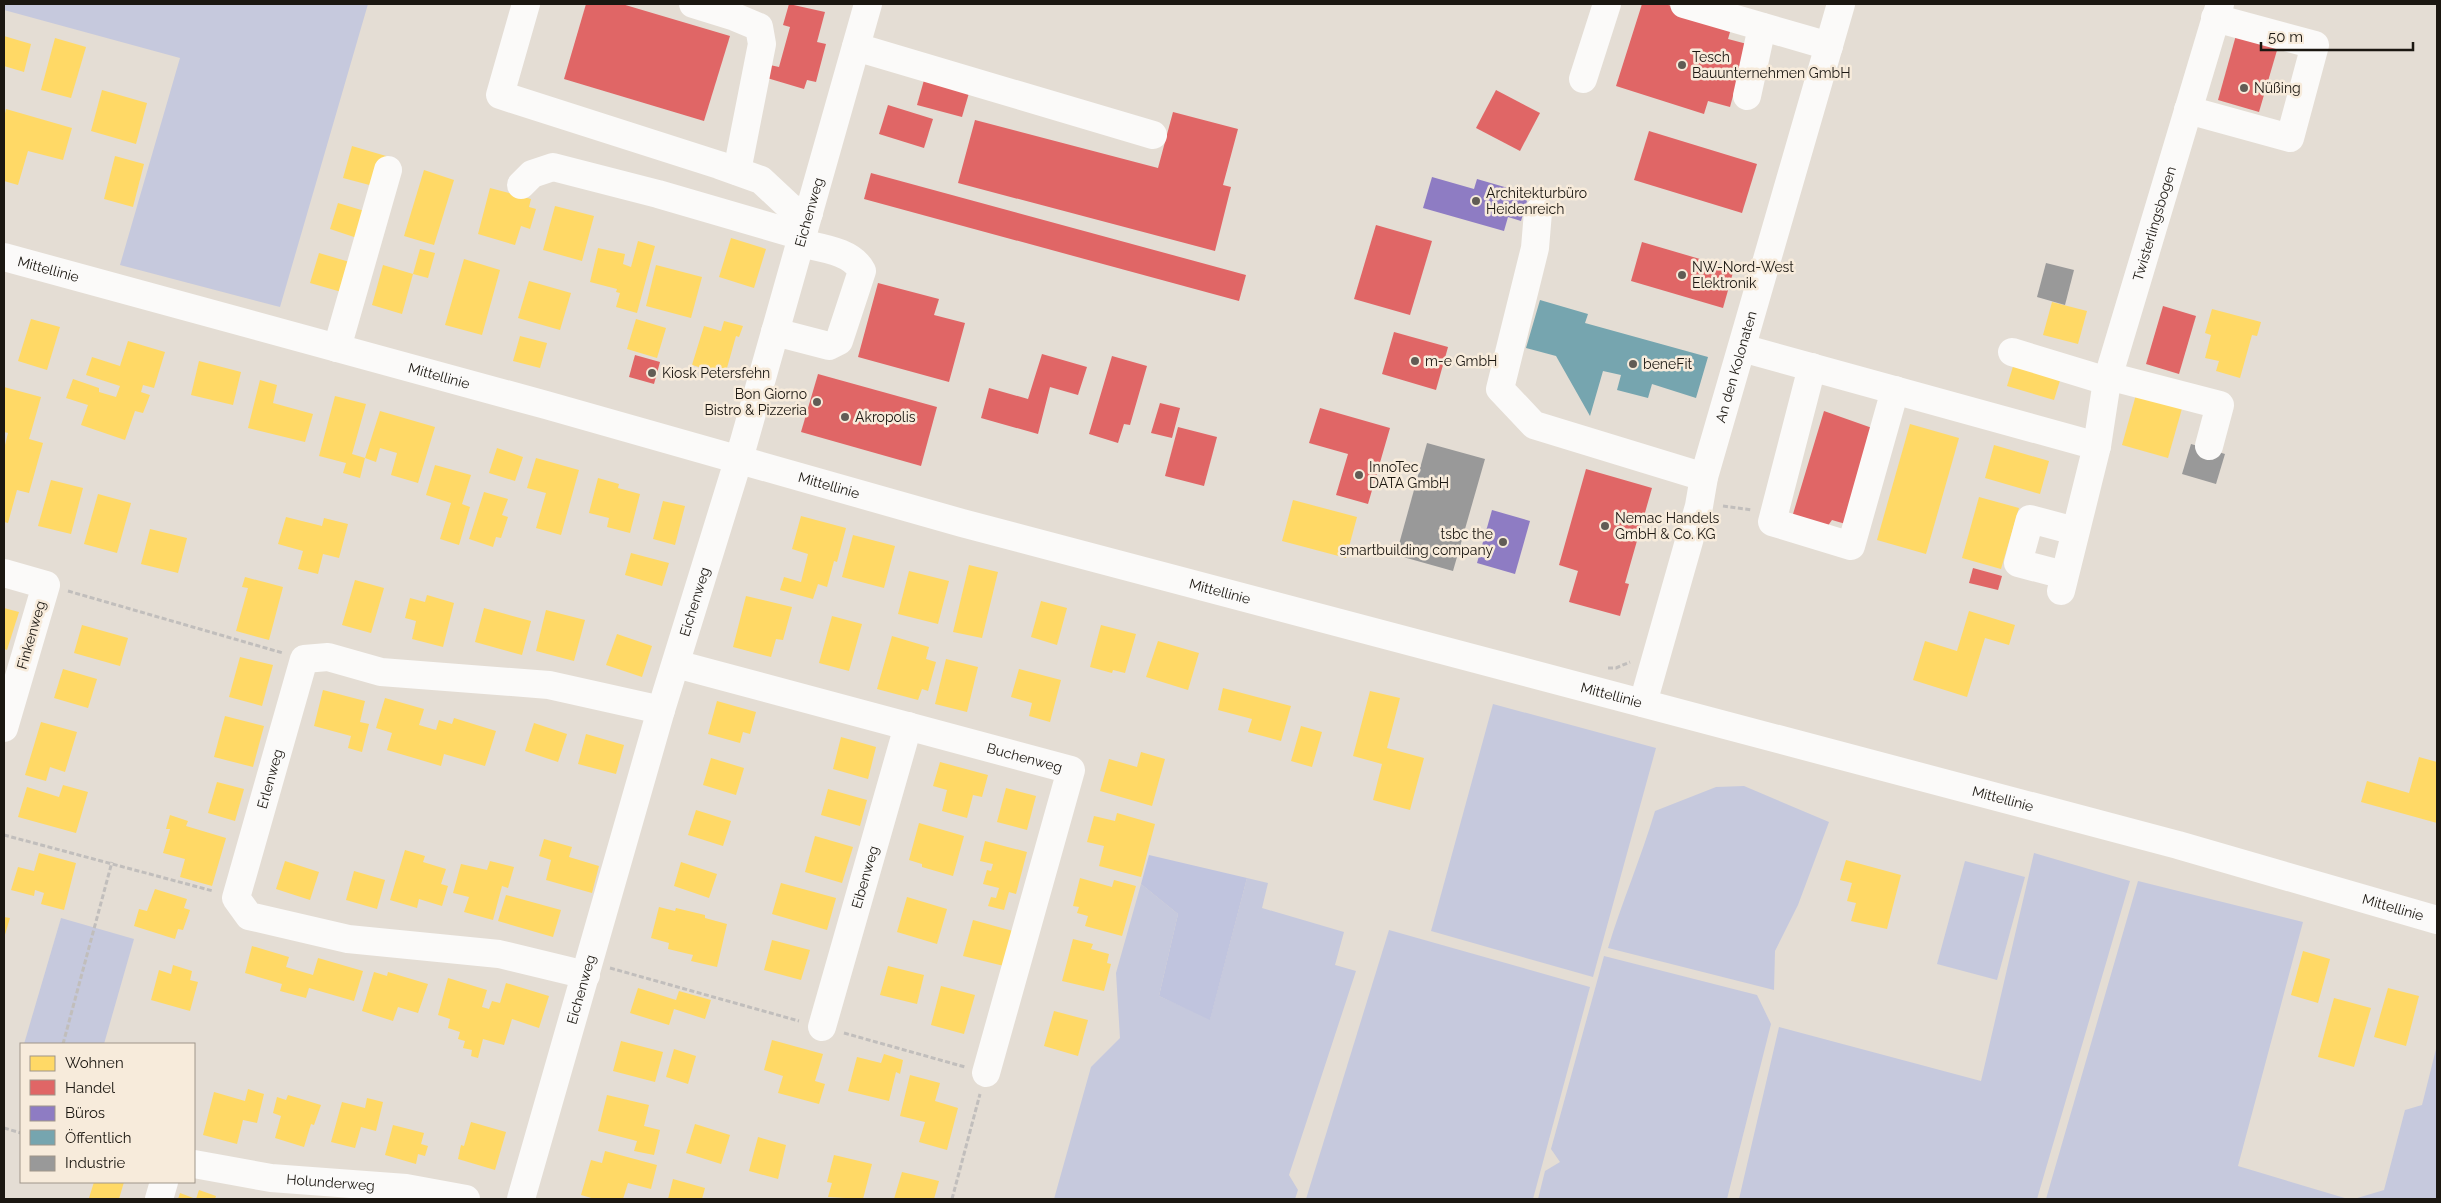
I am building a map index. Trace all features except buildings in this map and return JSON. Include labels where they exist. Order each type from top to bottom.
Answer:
[{"type":"street","points":[[526,4],[500,95],[762,180],[791,208],[804,231]]},
{"type":"street","points":[[693,4],[735,16],[759,27],[762,44],[737,171]]},
{"type":"street","name":"Eichenweg","points":[[521,1199],[661,710],[739,460],[868,4]]},
{"type":"street","points":[[1583,79],[1606,4]]},
{"type":"street","points":[[1684,4],[1829,46]]},
{"type":"street","name":"An den Kolonaten","points":[[1643,703],[1699,506],[1704,477],[1841,4]]},
{"type":"street","points":[[2188,110],[2290,138],[2315,45],[2217,11]]},
{"type":"street","name":"Twisterlingsbogen","points":[[2075,531],[2030,519],[2018,563],[2062,583],[2097,446],[2107,378],[2217,11]]},
{"type":"street","points":[[1747,96],[1762,26]]},
{"type":"street","points":[[856,47],[1153,135]]},
{"type":"street","points":[[521,185],[532,174],[553,167],[804,231],[838,253],[858,263],[862,271],[839,341],[829,346],[775,332]]},
{"type":"street","points":[[337,348],[388,170]]},
{"type":"street","points":[[1538,212],[1535,248],[1500,389],[1534,425],[1704,477]]},
{"type":"street","name":"Mittellinie","points":[[4,257],[962,523],[2178,844],[2437,920]]},
{"type":"street","points":[[1742,348],[2097,446]]},
{"type":"street","points":[[2012,352],[2107,378],[2220,405],[2209,446]]},
{"type":"street","points":[[1812,367],[1772,522],[1851,546],[1900,391]]},
{"type":"street","points":[[1870,529],[1900,391]]},
{"type":"street","name":"Finkenweg","points":[[4,573],[46,585],[4,728]]},
{"type":"street","points":[[304,658],[328,657],[381,672],[549,685],[661,710]]},
{"type":"street","name":"Erlenweg","points":[[236,898],[304,658]]},
{"type":"street","name":"Buchenweg","points":[[676,664],[1071,770],[986,1073]]},
{"type":"street","name":"Eibenweg","points":[[822,1027],[908,726]]},
{"type":"street","points":[[236,898],[249,916],[348,939],[499,954],[588,969]]},
{"type":"street","name":"Holunderweg","points":[[195,1164],[271,1178],[406,1188],[466,1199]]},
{"type":"street","points":[[159,1199],[164,1183]]},
{"type":"path","points":[[1720,506],[1775,512]]},
{"type":"path","points":[[46,585],[304,658]]},
{"type":"path","points":[[4,835],[112,862],[236,898]]},
{"type":"path","points":[[63,1043],[112,862]]},
{"type":"path","points":[[588,969],[822,1027],[986,1073],[952,1199]]},
{"type":"path","points":[[4,1128],[20,1133]]},
{"type":"shaded area","points":[[4,4],[368,4],[280,307],[120,265],[180,58],[4,10]]},
{"type":"shaded area","points":[[1493,704],[1656,748],[1593,977],[1431,931]]},
{"type":"shaded area","points":[[1744,786],[1829,822],[1798,905],[1775,951],[1774,990],[1608,948],[1655,811],[1716,787]]},
{"type":"shaded area","points":[[2034,853],[2130,881],[2037,1199],[1739,1199],[1779,1027],[1981,1081]]},
{"type":"shaded area","points":[[1149,855],[1247,878],[1210,1020],[1159,996],[1178,914],[1141,884]]},
{"type":"shaded area","points":[[1965,861],[2025,877],[1997,980],[1937,964]]},
{"type":"shaded area","points":[[1247,878],[1268,883],[1262,908],[1344,932],[1335,965],[1356,971],[1289,1175],[1298,1190],[1295,1199],[1054,1199],[1091,1067],[1120,1038],[1116,973],[1141,884],[1178,914],[1159,996],[1210,1019]]},
{"type":"shaded area","points":[[2138,881],[2303,922],[2238,1166],[2348,1199],[2046,1199]]},
{"type":"shaded area","points":[[61,918],[134,939],[104,1043],[24,1043]]},
{"type":"shaded area","points":[[1389,930],[1590,987],[1533,1199],[1306,1199]]},
{"type":"shaded area","points":[[1604,956],[1757,995],[1771,1024],[1727,1199],[1538,1199],[1545,1171],[1560,1162],[1551,1149]]},
{"type":"shaded area","points":[[2437,1045],[2437,1199],[2354,1199],[2384,1190],[2405,1110],[2422,1105]]},
{"type":"place","name":"Tesch Bauunternehmen GmbH","points":[[1682,65]]},
{"type":"place","name":"Nüßing","points":[[2244,88]]},
{"type":"place","name":"Architekturbüro Heidenreich","points":[[1476,201]]},
{"type":"place","name":"NW-Nord-West Elektronik","points":[[1682,275]]},
{"type":"place","name":"m-e GmbH","points":[[1415,361]]},
{"type":"place","name":"beneFit","points":[[1633,364]]},
{"type":"place","name":"Kiosk Petersfehn","points":[[652,373]]},
{"type":"place","name":"Bon Giorno Bistro & Pizzeria","points":[[817,402]]},
{"type":"place","name":"Akropolis","points":[[845,417]]},
{"type":"place","name":"InnoTec DATA GmbH","points":[[1359,475]]},
{"type":"place","name":"Nemac Handels GmbH & Co. KG","points":[[1605,526]]},
{"type":"place","name":"tsbc the smartbuilding company","points":[[1503,542]]}]
